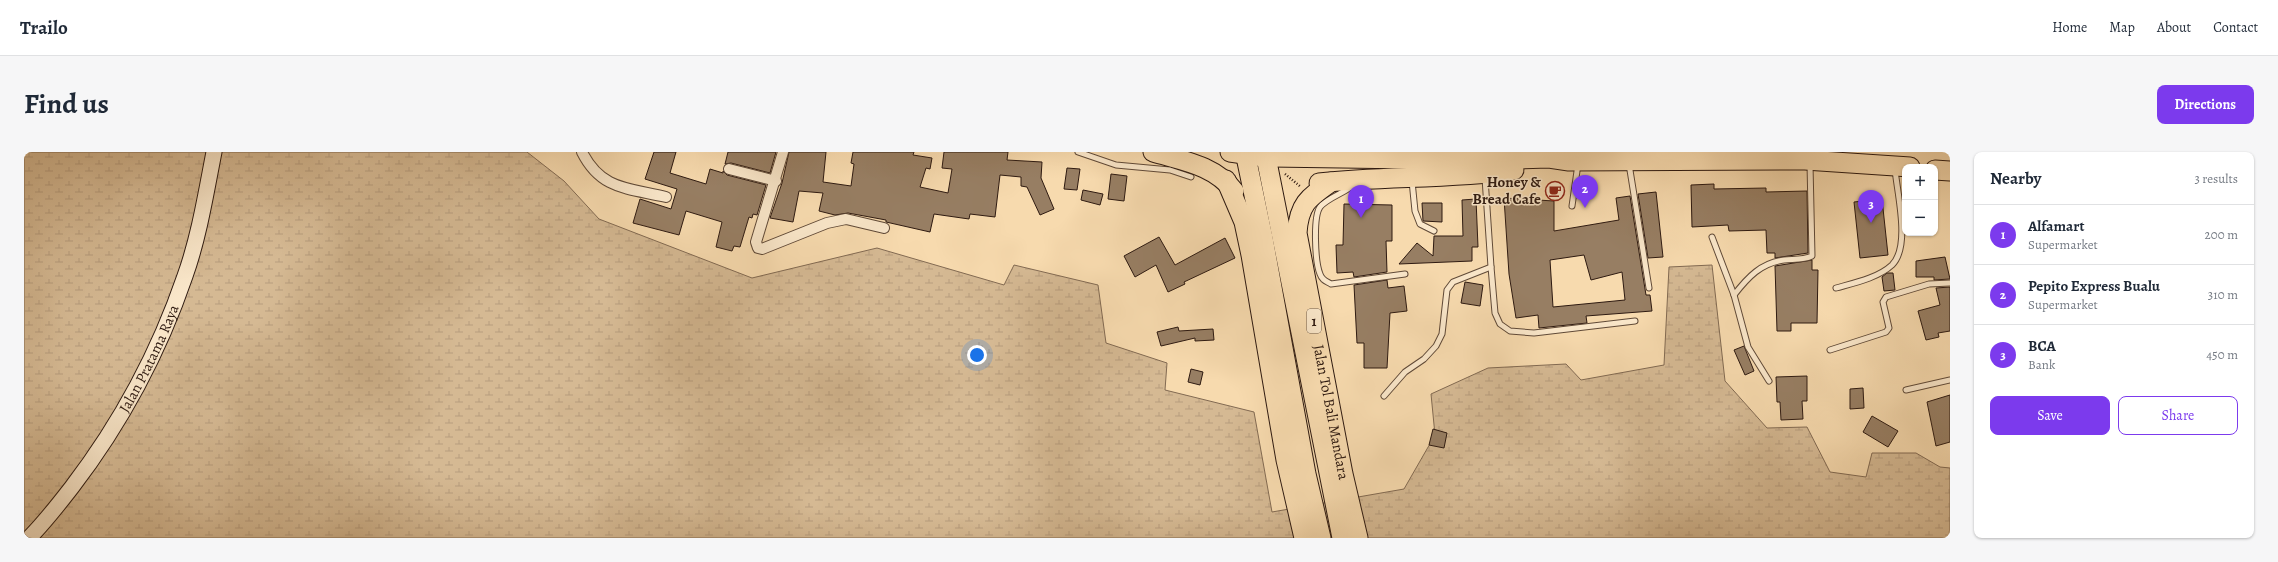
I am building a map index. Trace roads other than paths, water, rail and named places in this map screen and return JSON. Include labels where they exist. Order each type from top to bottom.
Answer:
[{"type":"highway","name":"Jalan Tol Bali Mandara","points":[[1153,152],[1202,165],[1226,180],[1247,208],[1272,236]]},
{"type":"highway","name":"Jalan Tol Bali Mandara","points":[[1240,153],[1272,236],[1302,346],[1358,538]]},
{"type":"highway","points":[[1240,153],[1265,154]]},
{"type":"highway","name":"Jalan Tol Bali Mandara","points":[[1265,154],[1283,350],[1304,538]]},
{"type":"highway","name":"1","points":[[1265,154],[1361,169],[1485,167],[1549,158],[1574,161],[1730,156],[1902,166]]},
{"type":"highway","name":"Jalan Tol Bali Mandara","points":[[1342,538],[1337,468],[1297,233],[1299,216],[1306,201],[1331,182],[1361,169]]},
{"type":"highway","points":[[1938,170],[1950,171]]},
{"type":"highway","name":"Jalan Tol Bali Mandara","points":[[1226,180],[1244,222],[1286,460],[1298,477],[1321,538]]},
{"type":"highway","name":"Jalan Tol Bali Mandara","points":[[1272,236],[1290,202],[1301,188],[1309,184],[1331,182]]},
{"type":"highway","name":"1","points":[[1283,350],[1286,460]]},
{"type":"main road","name":"Jalan Pratama Raya","points":[[29,538],[43,524],[89,465],[129,403],[158,345],[186,275],[205,198],[214,152]]},
{"type":"street","points":[[582,152],[590,167],[599,177],[612,184],[666,197]]},
{"type":"street","points":[[783,152],[776,181],[756,242],[758,248],[762,249],[827,223],[846,219],[884,228]]},
{"type":"street","points":[[729,170],[776,181]]},
{"type":"lane","points":[[1078,152],[1116,165],[1170,170],[1191,177]]},
{"type":"lane","points":[[1628,159],[1649,288]]},
{"type":"lane","points":[[1734,295],[1753,273],[1768,264],[1812,256],[1810,160]]},
{"type":"lane","points":[[1572,206],[1574,161]]},
{"type":"lane","points":[[1485,167],[1495,313],[1500,324],[1510,331],[1534,333],[1635,321]]},
{"type":"lane","points":[[1361,169],[1320,206],[1316,217],[1320,273],[1323,280],[1331,284],[1405,274]]},
{"type":"lane","points":[[1412,169],[1415,211],[1420,224],[1434,231]]},
{"type":"lane","points":[[1836,288],[1878,273],[1892,264],[1899,255],[1901,240],[1902,192]]},
{"type":"lane","points":[[1712,237],[1734,295],[1748,347],[1769,381]]},
{"type":"lane","points":[[1384,396],[1405,372],[1424,359],[1436,346],[1442,334],[1447,290],[1453,282],[1491,267]]},
{"type":"lane","points":[[1830,350],[1886,332],[1889,328],[1889,324],[1883,302],[1886,296],[1929,284],[1950,283]]},
{"type":"lane","points":[[1906,390],[1950,380]]},
{"type":"place","name":"Honey & Bread Cafe","points":[[1555,191]]},
{"type":"place","name":"Pepito Express Bualu","points":[[1585,208]]},
{"type":"place","name":"Alfamart","points":[[1361,218]]},
{"type":"place","name":"BCA","points":[[1871,223]]}]
